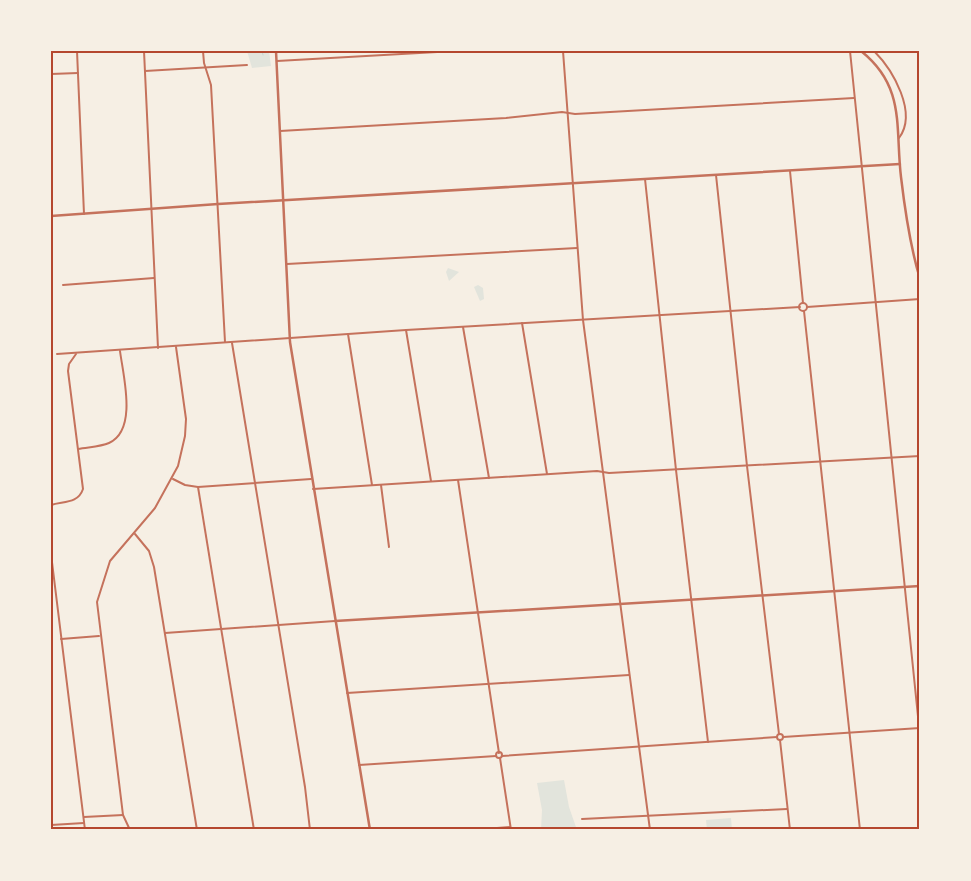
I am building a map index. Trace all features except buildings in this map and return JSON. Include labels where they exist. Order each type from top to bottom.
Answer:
[{"type":"street","points":[[77,51],[84,214]]},
{"type":"street","points":[[144,51],[158,348]]},
{"type":"street","points":[[203,51],[211,85],[225,343]]},
{"type":"street","points":[[276,51],[290,338],[311,479],[370,830]]},
{"type":"street","points":[[362,51],[363,56]]},
{"type":"street","points":[[277,61],[455,51]]},
{"type":"street","points":[[563,51],[566,112],[583,320],[650,830]]},
{"type":"street","points":[[850,51],[920,736]]},
{"type":"street","points":[[861,51],[874,62],[888,83],[896,105],[900,164],[908,225],[920,279]]},
{"type":"street","points":[[874,51],[898,85],[904,105],[905,128],[899,138]]},
{"type":"street","points":[[145,71],[247,65]]},
{"type":"street","points":[[51,74],[78,73]]},
{"type":"street","points":[[280,131],[506,118],[566,112],[574,114],[855,98]]},
{"type":"street","points":[[51,216],[283,200],[900,164]]},
{"type":"street","points":[[790,170],[803,303],[807,307],[920,299]]},
{"type":"street","points":[[716,174],[747,466],[780,734],[783,737]]},
{"type":"street","points":[[645,179],[676,470],[708,742]]},
{"type":"street","points":[[286,264],[577,248]]},
{"type":"street","points":[[63,285],[154,278]]},
{"type":"street","points":[[800,307],[803,303]]},
{"type":"street","points":[[57,354],[406,330],[800,307],[804,311],[860,830]]},
{"type":"street","points":[[804,311],[807,307]]},
{"type":"street","points":[[522,323],[547,474]]},
{"type":"street","points":[[463,327],[489,478]]},
{"type":"street","points":[[406,330],[431,481]]},
{"type":"street","points":[[348,334],[372,485]]},
{"type":"street","points":[[232,343],[279,625],[310,830]]},
{"type":"street","points":[[130,830],[123,815],[97,602],[103,577],[110,561],[135,534],[155,508],[172,478],[182,452],[186,419],[176,347]]},
{"type":"street","points":[[78,449],[111,442],[120,434],[127,415],[120,351]]},
{"type":"street","points":[[51,505],[74,500],[81,495],[83,485],[68,371],[69,364],[76,354]]},
{"type":"street","points":[[313,488],[547,474],[676,470],[920,456]]},
{"type":"street","points":[[172,478],[185,485],[198,487],[311,479]]},
{"type":"street","points":[[458,480],[499,752],[502,756]]},
{"type":"street","points":[[381,484],[389,546]]},
{"type":"street","points":[[198,487],[254,830]]},
{"type":"street","points":[[135,534],[152,557],[197,830]]},
{"type":"street","points":[[51,554],[85,830]]},
{"type":"street","points":[[165,632],[920,586]]},
{"type":"street","points":[[61,639],[100,636]]},
{"type":"street","points":[[347,693],[630,675]]},
{"type":"street","points":[[780,740],[783,737],[919,728]]},
{"type":"street","points":[[500,758],[502,756],[777,737],[780,734]]},
{"type":"street","points":[[777,737],[780,740],[790,830]]},
{"type":"street","points":[[496,756],[499,752]]},
{"type":"street","points":[[359,765],[496,756],[500,758]]},
{"type":"street","points":[[471,830],[511,828],[500,758]]},
{"type":"street","points":[[582,820],[787,809]]},
{"type":"street","points":[[84,817],[123,815]]},
{"type":"street","points":[[51,825],[84,823]]},
{"type":"shaded area","points":[[247,51],[269,51],[271,66],[252,68]]},
{"type":"shaded area","points":[[448,268],[459,272],[449,281],[446,272]]},
{"type":"shaded area","points":[[478,285],[483,288],[484,299],[480,301],[474,287]]},
{"type":"shaded area","points":[[564,780],[569,807],[577,830],[541,830],[542,810],[537,783]]},
{"type":"shaded area","points":[[731,818],[732,830],[707,830],[706,820]]},
{"type":"waterway","points":[[262,51],[263,55]]}]
